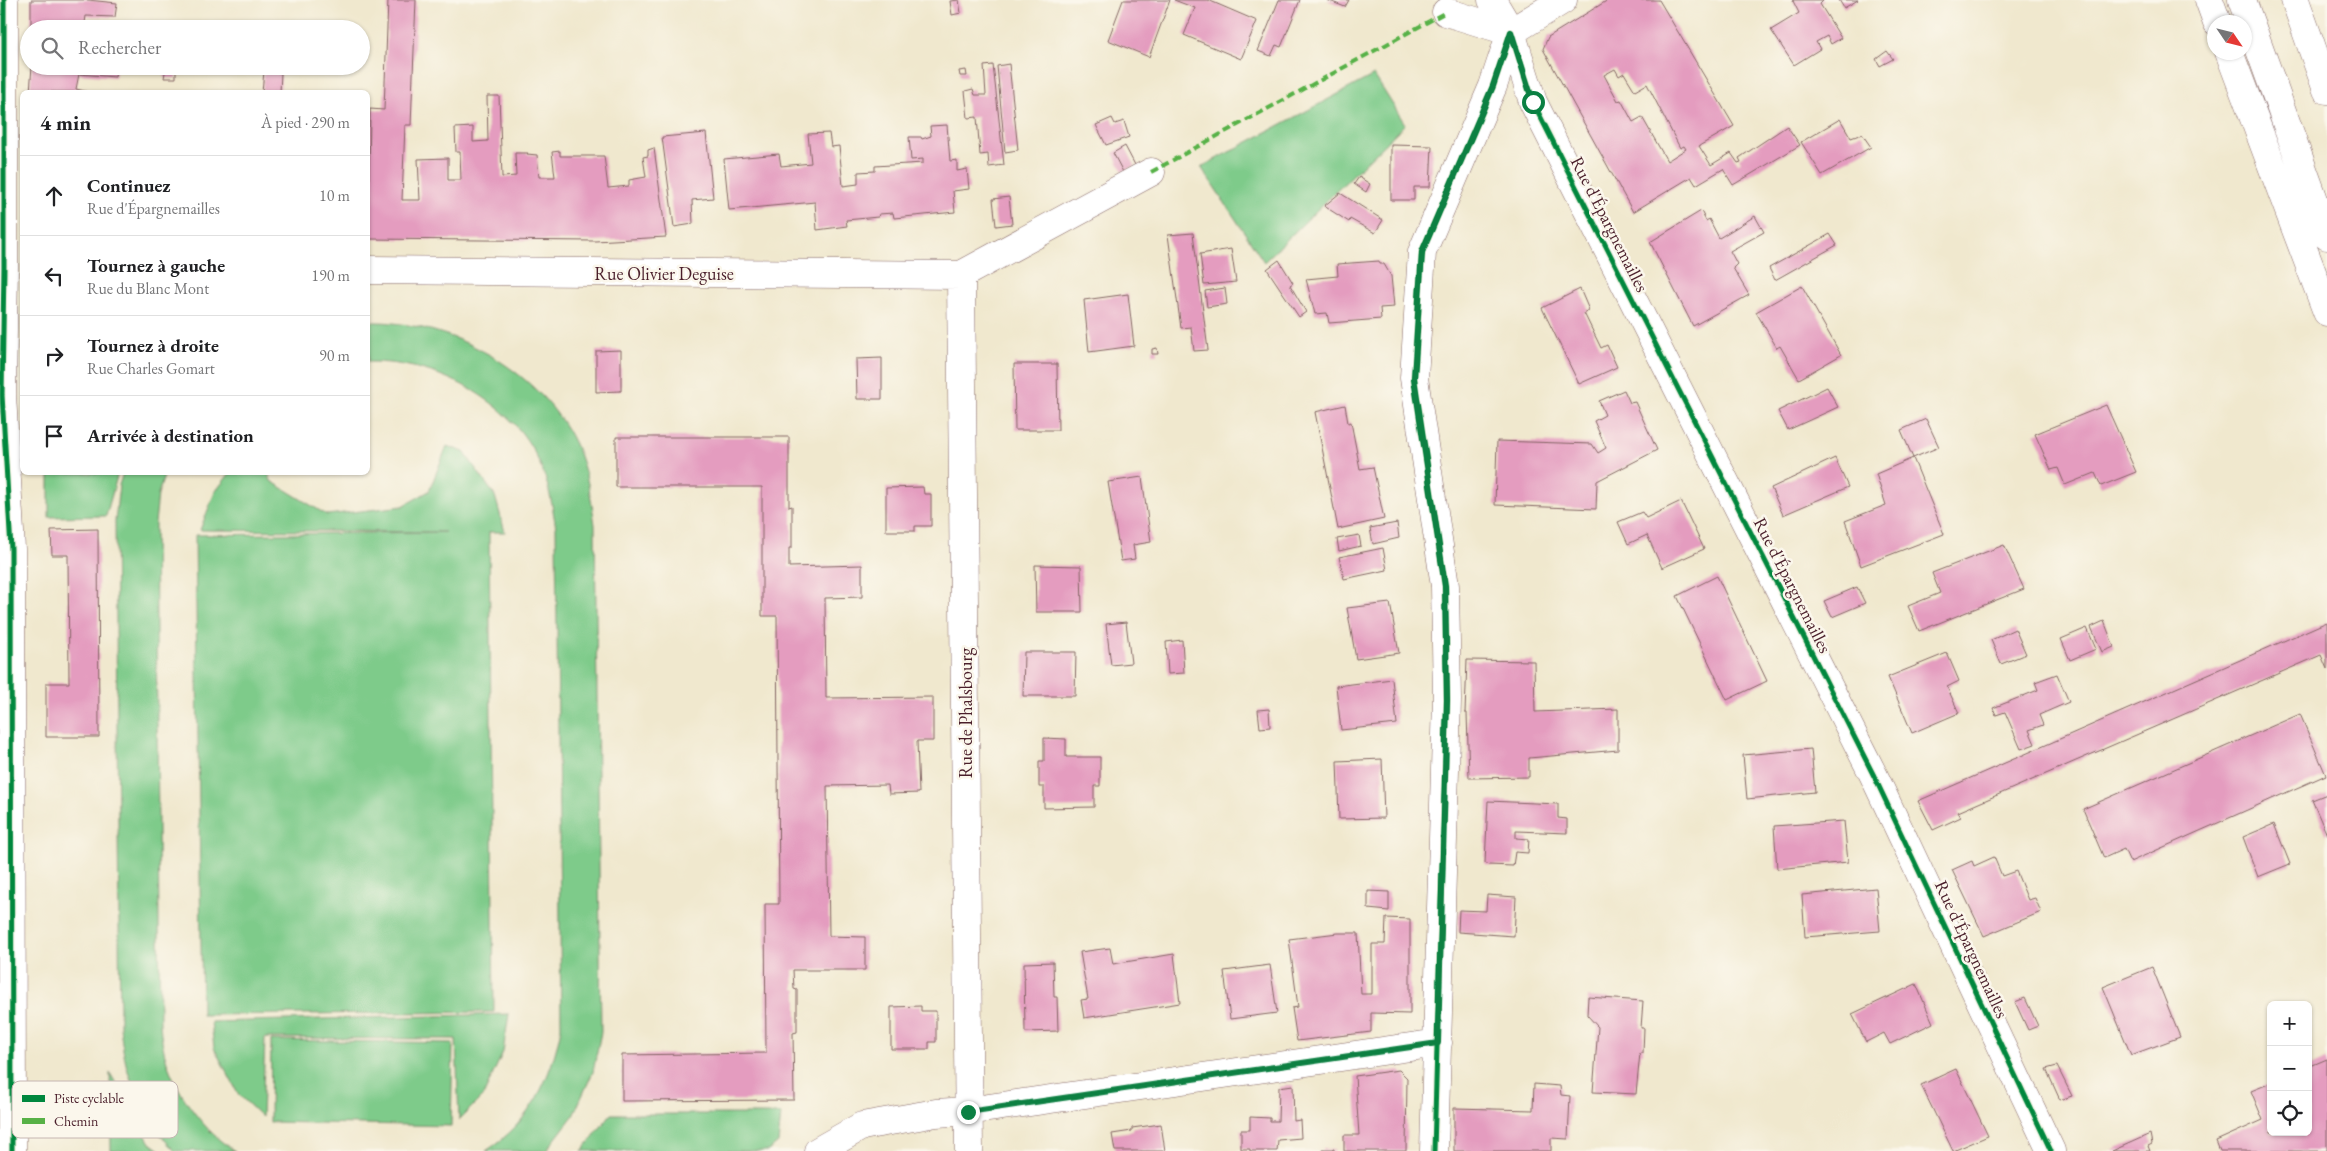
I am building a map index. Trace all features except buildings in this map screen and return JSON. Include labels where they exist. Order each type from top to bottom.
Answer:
[{"type":"street","points":[[4,0],[13,267],[2,395],[6,557],[6,990],[12,1151]]},
{"type":"street","name":"Rue d'Épargnemailles","points":[[1492,0],[1511,32],[1533,102],[1874,776],[2051,1151]]},
{"type":"street","points":[[1434,1151],[1447,700],[1445,596],[1414,378],[1422,252],[1493,86],[1511,32],[1563,0]]},
{"type":"street","points":[[2209,0],[2214,15]]},
{"type":"street","points":[[2242,0],[2327,236]]},
{"type":"street","points":[[2295,0],[2327,90]]},
{"type":"street","points":[[1446,12],[1511,32]]},
{"type":"street","points":[[2232,60],[2327,312]]},
{"type":"street","points":[[962,275],[1151,172]]},
{"type":"street","name":"Rue Olivier Deguise","points":[[370,270],[962,275]]},
{"type":"street","name":"Rue de Phalsbourg","points":[[962,275],[969,1151]]},
{"type":"street","points":[[818,1151],[862,1126],[936,1113],[968,1112],[1438,1043]]},
{"type":"green space","points":[[1374,75],[1405,124],[1264,262],[1201,167]]},
{"type":"green space","points":[[370,322],[398,324],[429,330],[459,340],[488,354],[515,372],[539,393],[559,417],[575,444],[583,464],[592,504],[595,525],[601,1032],[593,1072],[573,1116],[546,1151],[486,1151],[515,1127],[537,1098],[551,1065],[561,1028],[556,528],[550,494],[539,462],[527,440],[510,420],[490,402],[468,388],[444,377],[419,368],[393,363],[370,362]]},
{"type":"green space","points":[[447,446],[464,452],[495,496],[505,532],[489,532],[494,1012],[202,1015],[195,535],[445,532],[200,530],[215,492],[228,475],[269,475],[271,481],[327,515],[403,506],[429,491]]},
{"type":"green space","points":[[49,475],[117,475],[106,516],[49,517]]},
{"type":"green space","points":[[122,475],[164,475],[158,494],[155,523],[160,1024],[162,1043],[175,1081],[131,1081],[126,1065],[120,1027],[115,521],[119,485]]},
{"type":"green space","points":[[509,1014],[503,1052],[483,1096],[459,1120],[456,1039],[265,1038],[262,1117],[239,1095],[214,1048],[211,1022]]},
{"type":"green space","points":[[271,1040],[453,1043],[451,1126],[270,1122]]},
{"type":"green space","points":[[110,1073],[115,1081],[110,1081]]},
{"type":"green space","points":[[178,1087],[203,1124],[224,1144],[235,1151],[175,1151],[164,1138],[178,1138]]},
{"type":"green space","points":[[611,1114],[781,1114],[778,1143],[768,1151],[582,1151]]},
{"type":"green space","points":[[111,1138],[147,1138],[150,1143],[161,1151],[111,1151]]},
{"type":"marked path","points":[[1151,172],[1446,12]]},
{"type":"cycle path","points":[[4,0],[2,395],[11,549],[12,1151]]},
{"type":"cycle path","points":[[1511,32],[1533,102],[1874,776],[2051,1151]]},
{"type":"cycle path","points":[[1434,1151],[1447,700],[1445,586],[1414,378],[1422,252],[1493,86],[1511,32]]},
{"type":"route","points":[[968,1112],[992,1106],[1438,1043],[1447,700],[1445,586],[1414,378],[1422,252],[1493,86],[1511,32],[1533,102]]}]
